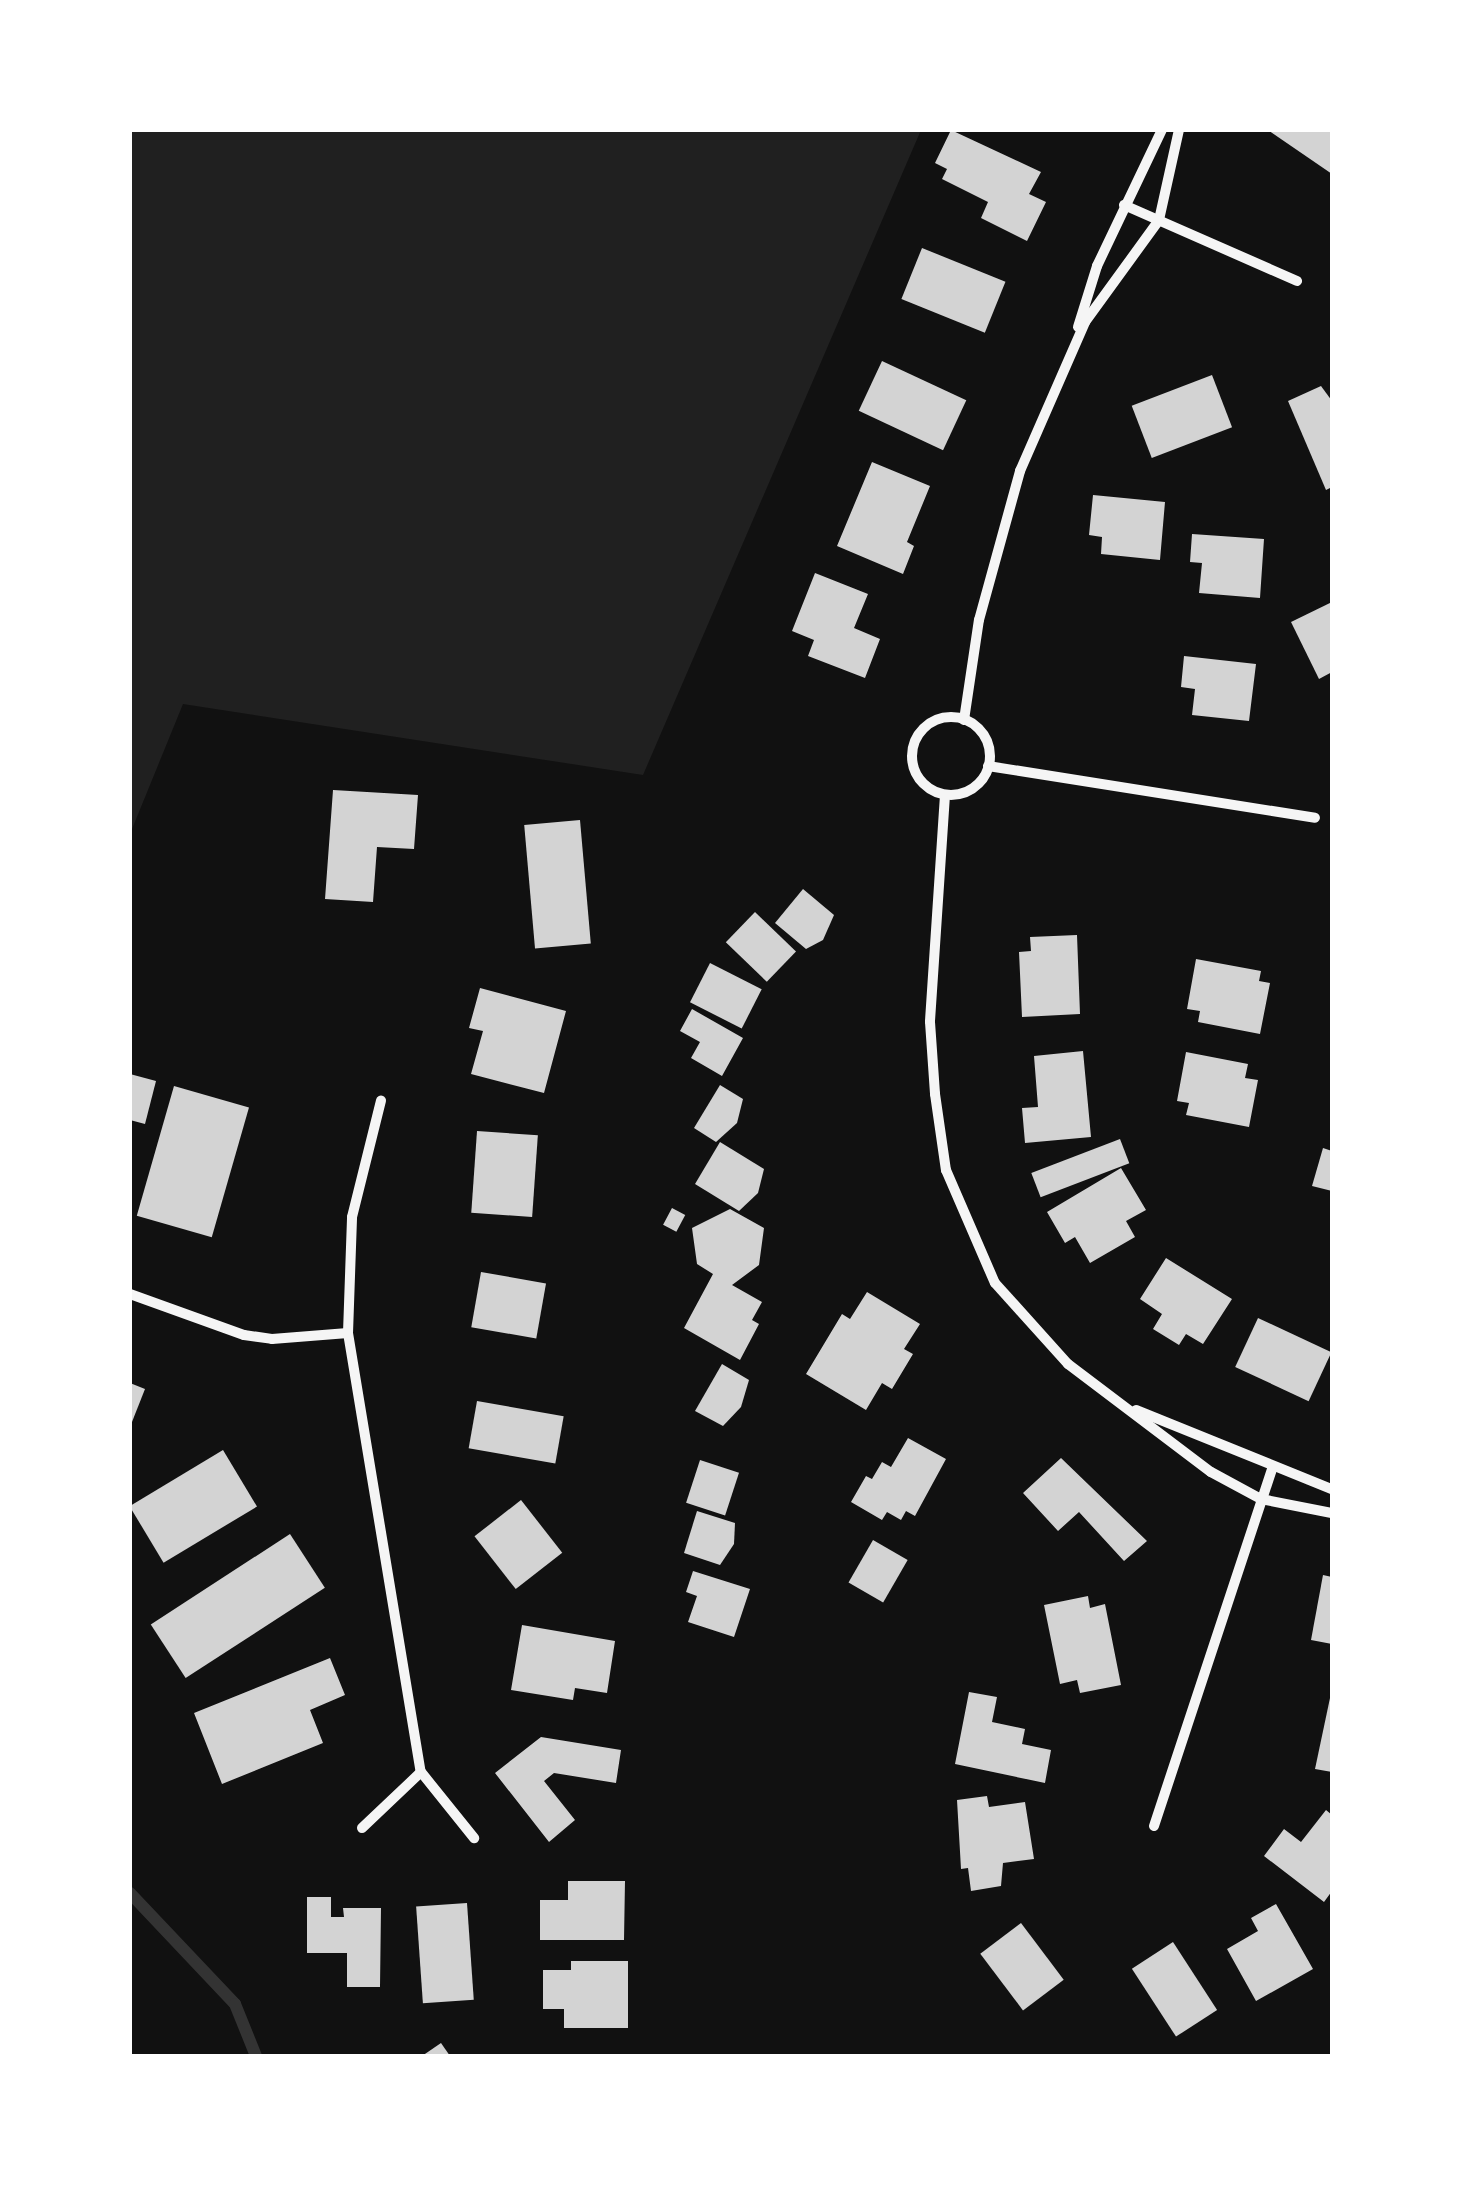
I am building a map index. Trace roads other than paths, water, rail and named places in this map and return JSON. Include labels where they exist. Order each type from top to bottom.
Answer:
[{"type":"street","points":[[964,720],[995,550],[1124,204],[1162,130]]},
{"type":"street","points":[[1076,338],[1160,220],[1179,130]]},
{"type":"street","points":[[1124,204],[1297,281]]},
{"type":"street","points":[[964,720],[983,734],[988,766],[972,788],[945,795],[920,780],[912,752],[934,721],[964,720]]},
{"type":"street","points":[[988,766],[1316,818]]},
{"type":"street","points":[[945,795],[930,1022],[946,1170],[995,1283],[1068,1364],[1211,1472],[1261,1499],[1332,1513]]},
{"type":"street","points":[[381,1102],[352,1217],[348,1333],[420,1772],[474,1838]]},
{"type":"street","points":[[130,1294],[244,1335],[348,1333]]},
{"type":"street","points":[[1126,1406],[1332,1490]]},
{"type":"street","points":[[1154,1826],[1273,1466]]},
{"type":"street","points":[[362,1828],[420,1772]]},
{"type":"waterway","points":[[130,1893],[235,2004],[256,2056]]}]
